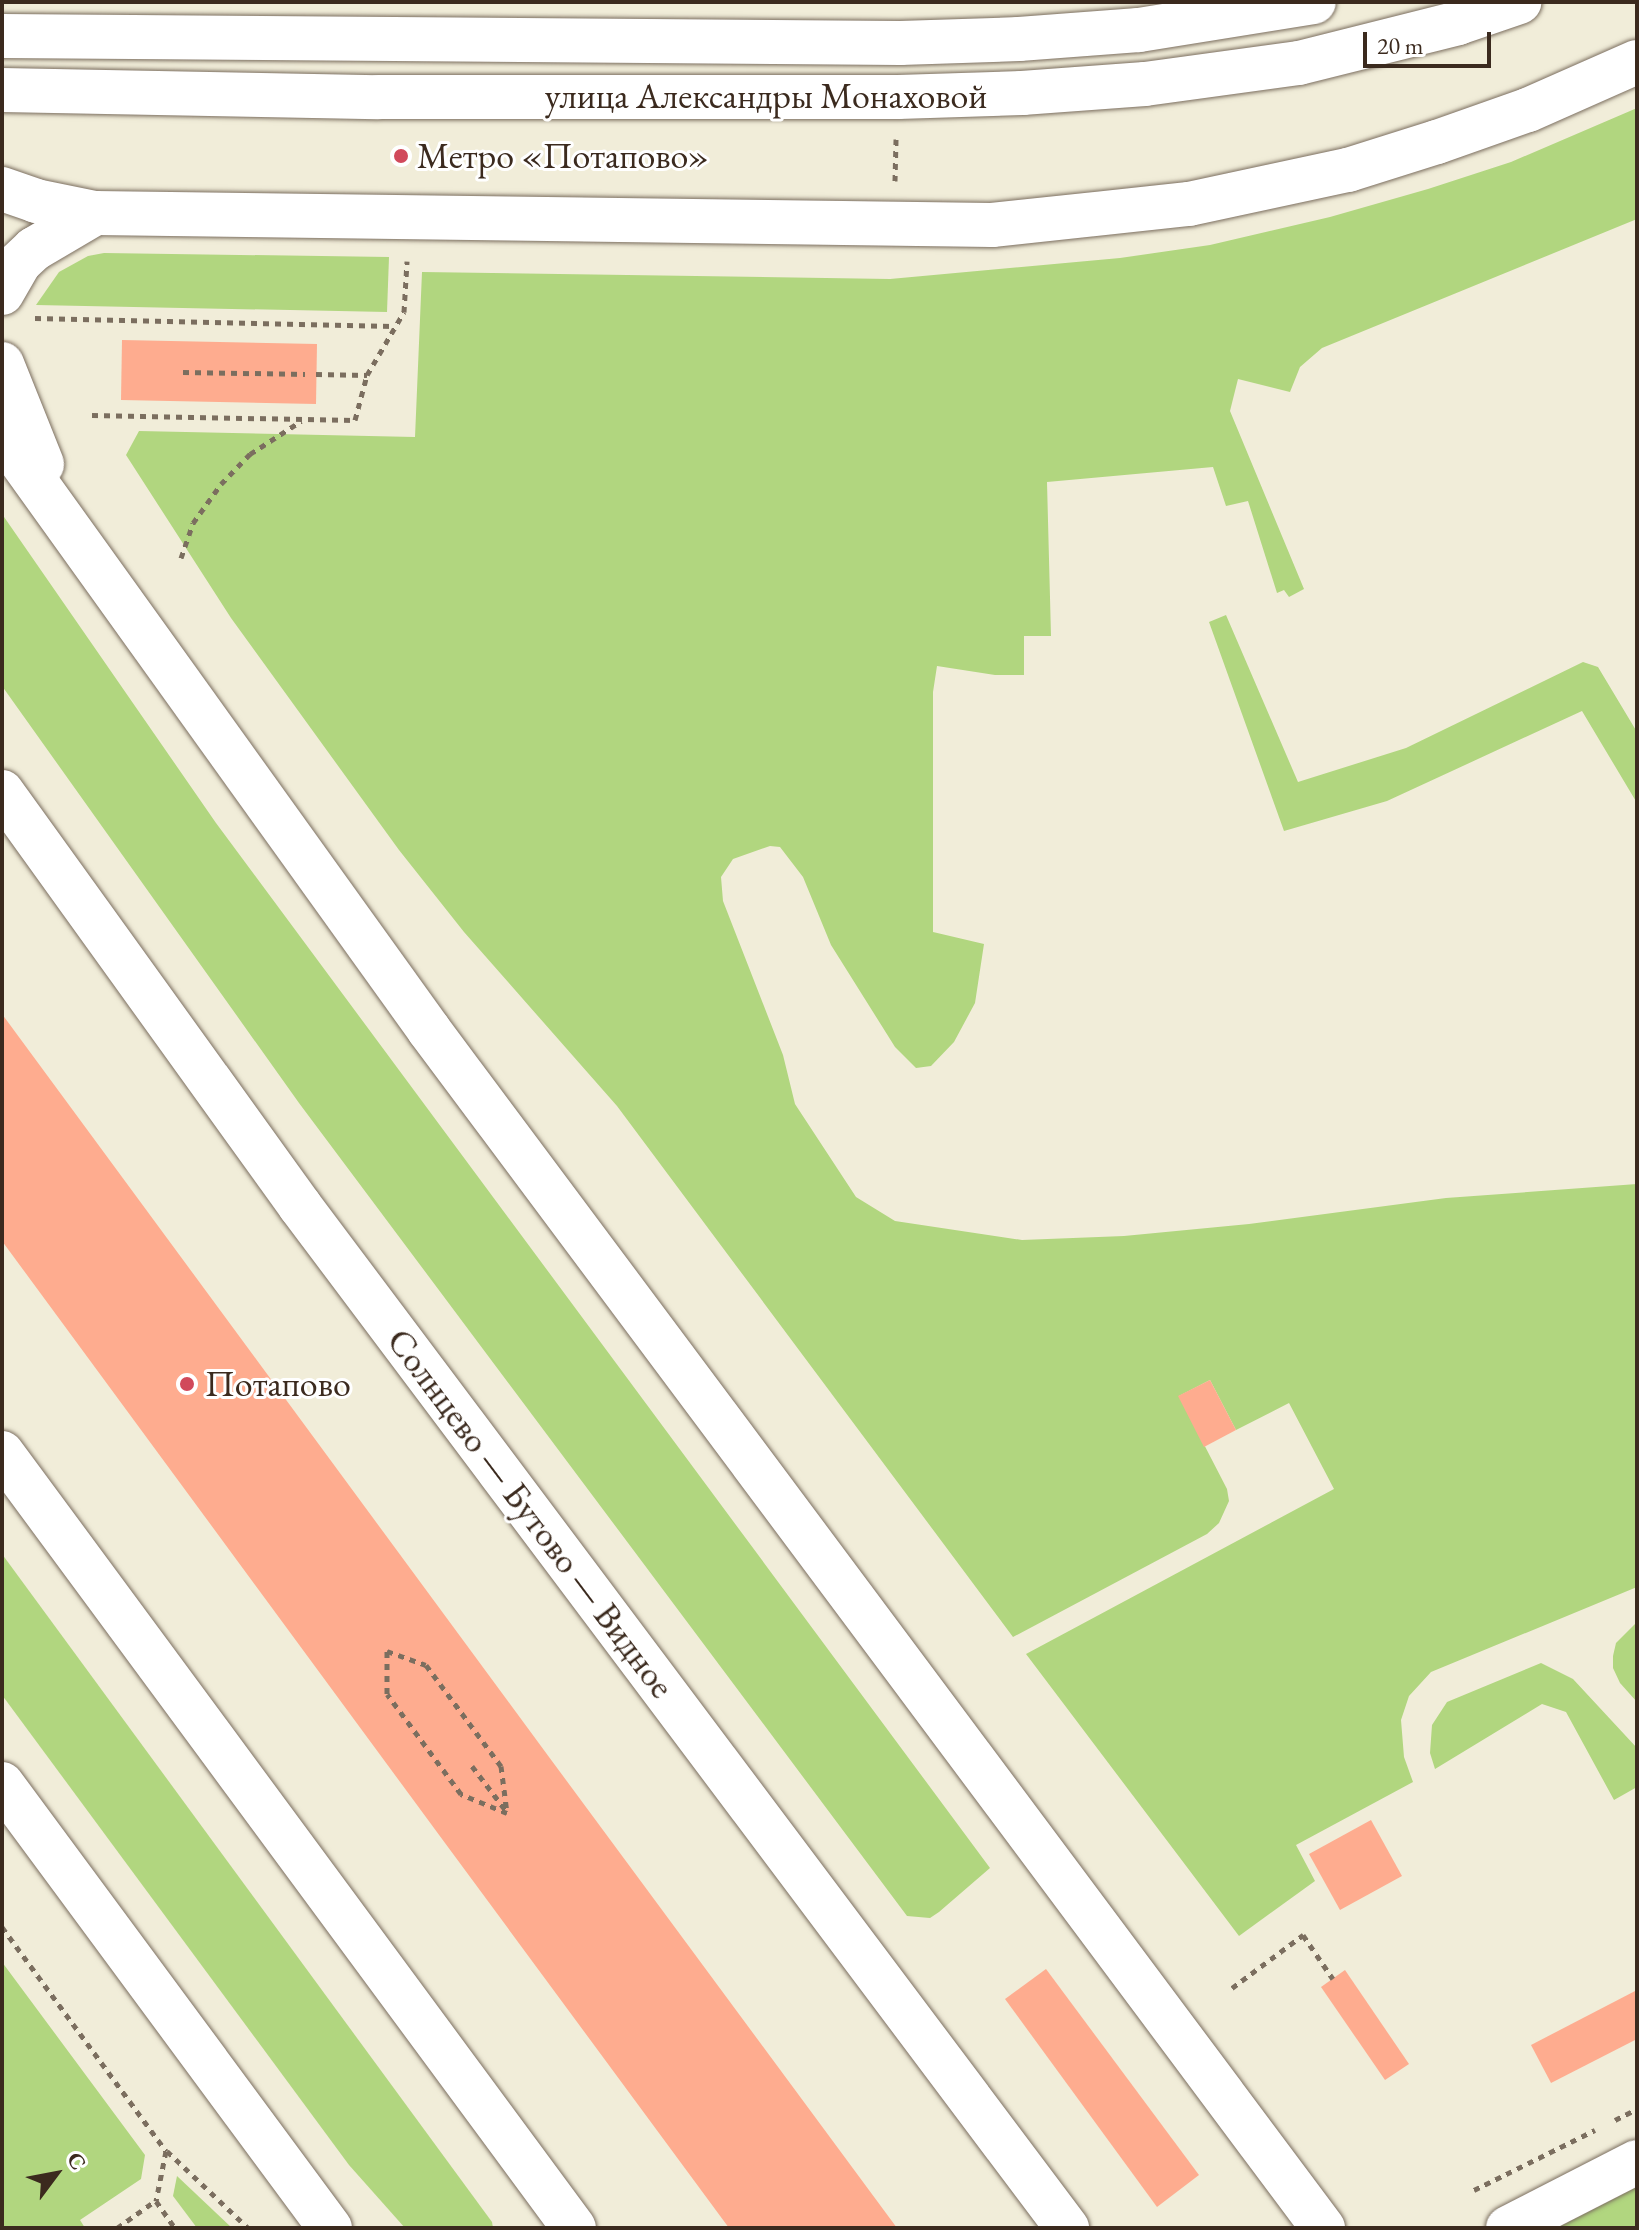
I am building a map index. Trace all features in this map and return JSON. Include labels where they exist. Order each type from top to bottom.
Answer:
[{"type":"main road","name":"улица Александры Монаховой","points":[[2,36],[734,43],[1019,39],[1139,30],[1314,2]]},
{"type":"main road","name":"улица Александры Монаховой","points":[[2,90],[378,97],[929,96],[1145,84],[1299,63],[1458,23],[1519,2]]},
{"type":"main road","points":[[2,189],[36,201],[95,213],[992,225],[1204,202],[1348,170],[1528,110],[1637,62]]},
{"type":"main road","points":[[14,305],[19,263],[34,249],[95,213]]},
{"type":"main road","points":[[2,364],[71,533]]},
{"type":"main road","points":[[2,435],[429,1030],[1323,2228]]},
{"type":"main road","name":"Солнцево — Бутово — Видное","points":[[2,792],[291,1193],[1067,2228]]},
{"type":"main road","points":[[2,1453],[574,2228]]},
{"type":"main road","points":[[2,1784],[330,2228]]},
{"type":"main road","points":[[1508,2228],[1637,2162]]},
{"type":"path","points":[[92,415],[355,420],[367,375],[404,312],[407,260]]},
{"type":"path","points":[[14,305],[393,326]]},
{"type":"path","points":[[183,372],[305,374]]},
{"type":"path","points":[[316,374],[367,375]]},
{"type":"path","points":[[181,558],[193,523],[221,484],[250,454],[303,419]]},
{"type":"path","points":[[387,1651],[426,1665],[501,1766],[507,1813],[461,1794],[396,1707],[387,1694],[387,1651]]},
{"type":"path","points":[[472,1766],[507,1813]]},
{"type":"path","points":[[2,1927],[166,2151],[248,2228]]},
{"type":"path","points":[[1232,1988],[1303,1935],[1333,1979]]},
{"type":"path","points":[[1610,2123],[1637,2109]]},
{"type":"path","points":[[1474,2190],[1596,2129]]},
{"type":"path","points":[[117,2228],[156,2201],[166,2151]]},
{"type":"path","points":[[156,2201],[175,2228]]},
{"type":"green space","points":[[1637,108],[1637,219],[1322,348],[1300,367],[1290,392],[1238,379],[1230,411],[1304,589],[1289,597],[1284,590],[1277,593],[1248,501],[1226,506],[1213,467],[1047,482],[1051,636],[1024,636],[1024,675],[995,675],[937,666],[933,692],[933,932],[984,944],[975,1003],[954,1042],[931,1066],[916,1068],[895,1047],[831,945],[803,877],[780,847],[770,846],[733,859],[721,877],[723,901],[783,1055],[795,1104],[856,1197],[895,1221],[1022,1240],[1124,1236],[1249,1224],[1446,1198],[1637,1184],[1637,1587],[1431,1672],[1409,1696],[1401,1720],[1404,1757],[1413,1782],[1296,1845],[1315,1881],[1239,1936],[1026,1654],[1334,1489],[1289,1403],[1236,1430],[1210,1380],[1179,1396],[1227,1489],[1229,1501],[1219,1523],[1207,1534],[1013,1637],[617,1106],[464,932],[399,850],[231,618],[126,455],[139,431],[415,437],[422,272],[890,279],[1120,258],[1210,245],[1330,217],[1428,189],[1511,162]]},
{"type":"green space","points":[[104,253],[389,257],[387,312],[36,305],[59,272],[88,256]]},
{"type":"green space","points":[[2,514],[216,823],[990,1868],[930,1918],[907,1916],[299,1103],[2,686]]},
{"type":"green space","points":[[1226,615],[1298,782],[1406,748],[1583,662],[1598,667],[1637,732],[1637,803],[1582,711],[1387,801],[1284,831],[1209,622]]},
{"type":"green space","points":[[2,1554],[492,2222],[493,2228],[405,2228],[349,2165],[2,1695]]},
{"type":"green space","points":[[1637,1622],[1637,1702],[1620,1683],[1613,1668],[1613,1656],[1616,1643]]},
{"type":"green space","points":[[1541,1663],[1573,1679],[1637,1748],[1637,1787],[1614,1800],[1566,1712],[1542,1704],[1435,1769],[1430,1753],[1432,1725],[1447,1702]]},
{"type":"green space","points":[[2,1962],[145,2155],[141,2179],[80,2220],[85,2228],[2,2228]]},
{"type":"green space","points":[[177,2176],[232,2228],[197,2228],[173,2196]]},
{"type":"green space","points":[[1637,2187],[1637,2228],[1557,2228]]},
{"type":"building","points":[[122,340],[317,344],[316,404],[121,400]]},
{"type":"building","points":[[2,1014],[897,2228],[729,2228],[445,1843],[2,1241]]},
{"type":"building","points":[[1210,1380],[1236,1430],[1204,1447],[1178,1396]]},
{"type":"building","points":[[1371,1820],[1402,1876],[1340,1910],[1309,1854]]},
{"type":"building","points":[[1046,1969],[1199,2175],[1157,2207],[1005,1999]]},
{"type":"building","points":[[1345,1970],[1409,2064],[1385,2080],[1321,1987]]},
{"type":"building","points":[[1637,1990],[1637,2039],[1551,2083],[1531,2045]]},
{"type":"place","name":"Метро «Потапово»","points":[[401,156]]},
{"type":"place","name":"Потапово","points":[[187,1384]]}]
